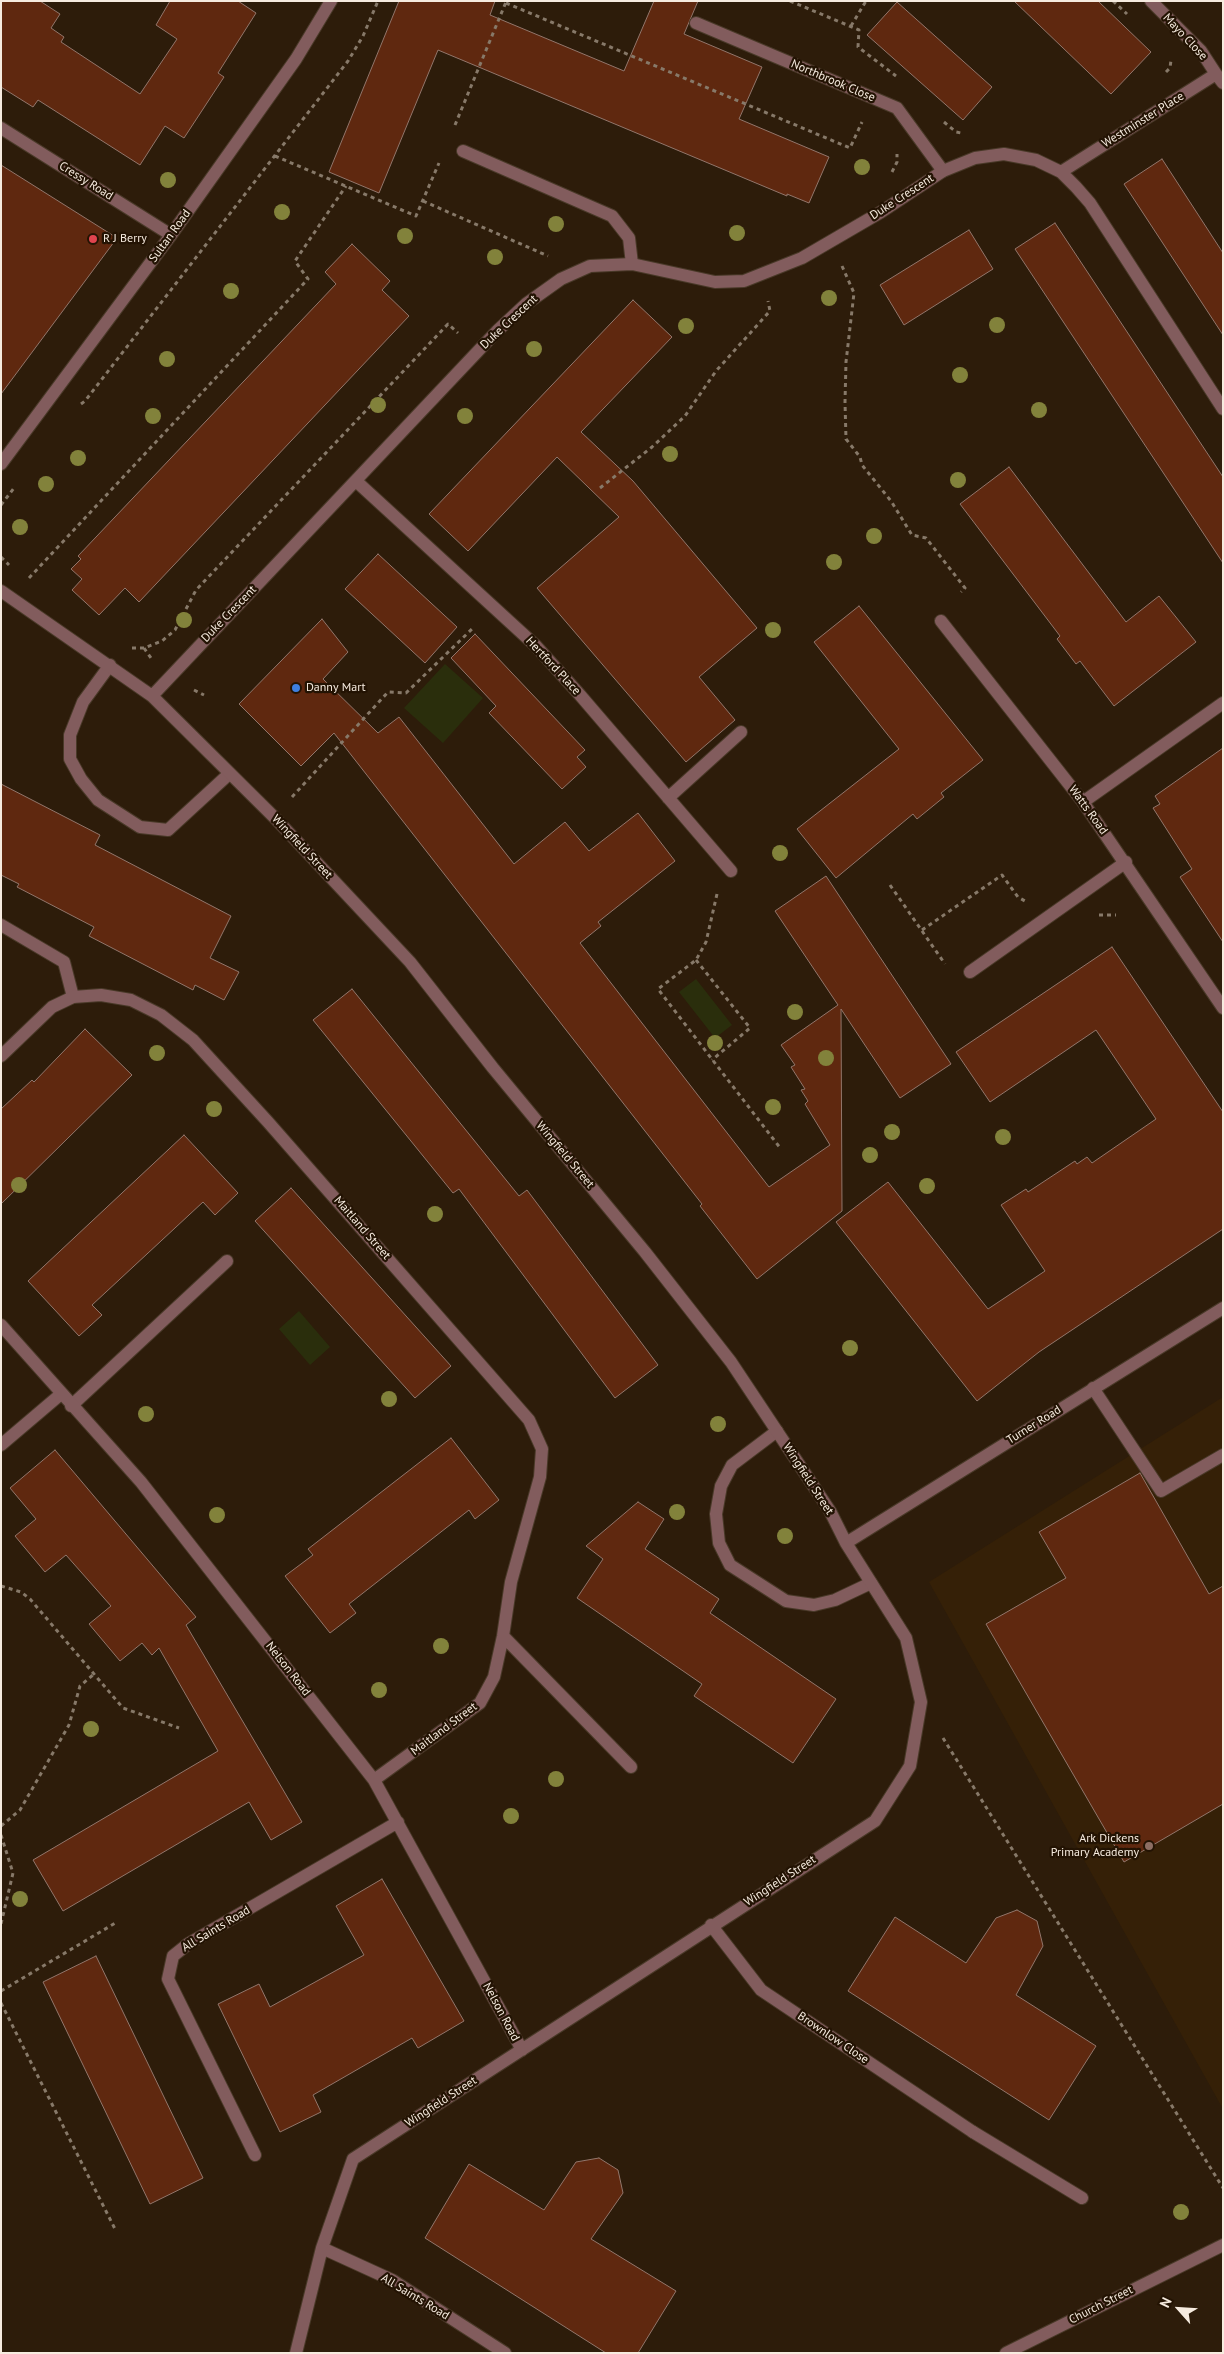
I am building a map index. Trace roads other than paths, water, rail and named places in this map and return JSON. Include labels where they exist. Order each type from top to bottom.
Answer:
[{"type":"street","name":"Sultan Road","points":[[1,464],[171,235],[296,59],[331,1]]},
{"type":"street","name":"Mayo Close","points":[[1151,1],[1201,52],[1220,78]]},
{"type":"street","name":"Northbrook Close","points":[[696,23],[897,108],[943,171]]},
{"type":"street","name":"Westminster Place","points":[[1061,172],[1220,78]]},
{"type":"street","name":"Cressy Road","points":[[1,128],[171,235]]},
{"type":"street","points":[[463,151],[612,216],[629,238],[632,264]]},
{"type":"street","name":"Duke Crescent","points":[[152,696],[497,331],[526,304],[561,279],[590,266],[632,264],[715,282],[744,282],[802,258],[881,212],[943,171],[975,158],[1004,154],[1036,160],[1061,172]]},
{"type":"street","points":[[1061,172],[1090,203],[1223,409]]},
{"type":"street","name":"Hertford Place","points":[[356,481],[536,646],[731,871]]},
{"type":"street","name":"Wingfield Street","points":[[1,591],[152,696],[275,818],[410,962],[494,1068],[646,1252],[732,1362],[830,1511],[846,1543],[906,1638],[920,1702],[910,1766],[875,1821],[711,1925],[353,2159],[322,2248],[296,2353]]},
{"type":"street","name":"Watts Road","points":[[941,620],[1083,802],[1126,862],[1223,1008]]},
{"type":"street","points":[[110,665],[83,702],[70,735],[70,759],[81,779],[98,800],[140,827],[168,830],[229,774]]},
{"type":"street","points":[[1083,802],[1223,703]]},
{"type":"street","points":[[668,798],[741,732]]},
{"type":"street","points":[[970,972],[1126,862]]},
{"type":"street","points":[[1,926],[64,962],[74,997]]},
{"type":"street","name":"Maitland Street","points":[[1,1056],[52,1007],[74,997],[101,995],[131,1000],[161,1015],[193,1040],[275,1129],[530,1420],[542,1450],[540,1477],[511,1582],[503,1636],[494,1677],[480,1703],[374,1780]]},
{"type":"street","points":[[71,1406],[227,1262]]},
{"type":"street","name":"Turner Road","points":[[846,1543],[1223,1308]]},
{"type":"street","name":"Nelson Road","points":[[1,1325],[60,1394],[141,1482],[374,1780],[522,2050]]},
{"type":"street","points":[[1093,1388],[1161,1491],[1223,1455]]},
{"type":"street","points":[[1,1445],[60,1394]]},
{"type":"street","points":[[777,1431],[732,1465],[721,1486],[716,1514],[719,1543],[730,1565],[786,1601],[814,1605],[835,1600],[871,1583]]},
{"type":"street","points":[[503,1636],[631,1767]]},
{"type":"street","name":"All Saints Road","points":[[255,2155],[168,1979],[173,1956],[188,1944],[398,1822]]},
{"type":"street","name":"Brownlow Close","points":[[711,1925],[761,1990],[974,2132],[1082,2198]]},
{"type":"street","name":"Church Street","points":[[1006,2353],[1223,2245]]},
{"type":"street","name":"All Saints Road","points":[[322,2248],[392,2280],[505,2353]]},
{"type":"place","name":"R J Berry","points":[[93,239]]},
{"type":"place","name":"Danny Mart","points":[[296,688]]},
{"type":"place","name":"Ark Dickens Primary Academy","points":[[1149,1846]]}]
